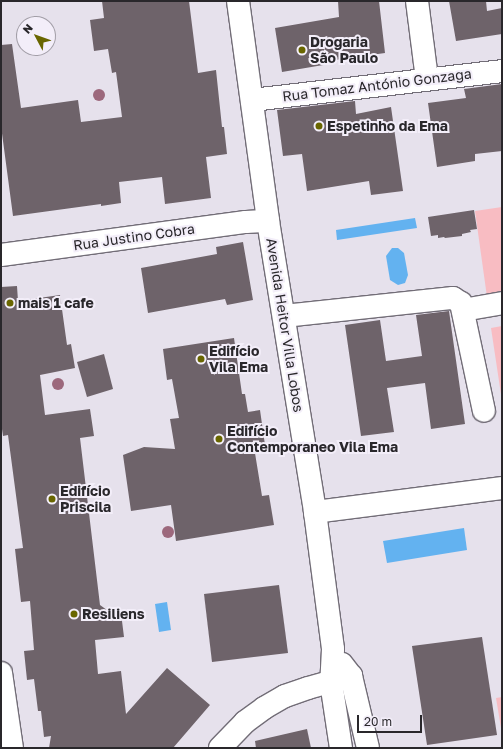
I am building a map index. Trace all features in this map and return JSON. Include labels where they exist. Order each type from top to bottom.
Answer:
[{"type":"street","name":"Avenida Heitor Villa Lobos","points":[[238,1],[268,221],[315,512],[332,649],[341,679],[368,748]]},
{"type":"street","points":[[417,1],[427,79]]},
{"type":"street","name":"Rua Tomaz António Gonzaga","points":[[252,100],[502,71]]},
{"type":"street","name":"Rua Justino Cobra","points":[[1,255],[238,223],[268,221]]},
{"type":"street","points":[[284,316],[453,298],[461,303],[463,310],[484,411]]},
{"type":"street","points":[[463,310],[502,303]]},
{"type":"street","points":[[315,512],[502,488]]},
{"type":"street","points":[[1,673],[12,748]]},
{"type":"street","name":"Avenida Heitor Villa Lobos","points":[[341,679],[341,748]]},
{"type":"street","points":[[220,748],[245,722],[264,708],[293,693],[341,679]]},
{"type":"shaded area","points":[[502,207],[502,295],[487,297],[475,211]]},
{"type":"shaded area","points":[[502,326],[502,401],[491,328]]},
{"type":"shaded area","points":[[502,697],[502,734],[496,698]]},
{"type":"water","points":[[415,218],[417,228],[337,240],[336,230]]},
{"type":"water","points":[[392,248],[398,248],[404,253],[408,275],[405,283],[398,285],[390,280],[386,256]]},
{"type":"water","points":[[464,528],[467,550],[387,563],[383,541]]},
{"type":"water","points":[[167,602],[171,630],[159,632],[155,604]]},
{"type":"building","points":[[102,1],[189,1],[198,73],[216,70],[222,127],[224,127],[227,154],[206,157],[211,198],[165,204],[162,177],[119,182],[121,203],[101,206],[101,204],[13,216],[1,126],[1,45],[12,44],[21,108],[78,100],[81,122],[122,117],[116,72],[112,73],[108,49],[94,51],[90,20],[104,18]]},
{"type":"building","points":[[338,1],[379,1],[385,53],[328,61],[329,64],[282,72],[275,28],[339,17]]},
{"type":"building","points":[[449,1],[486,1],[487,11],[502,8],[502,34],[456,41]]},
{"type":"building","points":[[502,84],[502,151],[475,154],[475,161],[437,167],[428,103],[466,98],[464,89]]},
{"type":"building","points":[[355,101],[356,114],[391,107],[403,191],[371,195],[369,181],[307,191],[302,154],[283,156],[277,110]]},
{"type":"building","points":[[474,210],[477,229],[470,230],[471,232],[462,234],[462,236],[438,238],[438,235],[431,236],[428,217]]},
{"type":"building","points":[[243,242],[253,300],[227,305],[225,299],[148,313],[141,268],[217,254],[216,247]]},
{"type":"building","points":[[17,286],[18,301],[60,295],[67,345],[71,344],[75,368],[40,375],[45,415],[90,409],[94,436],[80,438],[100,605],[122,621],[124,637],[95,640],[98,674],[121,671],[126,714],[167,668],[210,705],[173,748],[49,748],[51,736],[44,737],[41,711],[38,711],[34,679],[27,680],[24,651],[34,650],[30,601],[21,602],[15,549],[23,548],[8,435],[3,436],[1,422],[1,287]]},
{"type":"building","points":[[449,311],[465,424],[431,429],[425,383],[387,388],[394,432],[361,436],[345,325],[380,320],[386,361],[422,356],[416,315]]},
{"type":"building","points":[[234,338],[242,394],[245,394],[248,412],[260,410],[265,445],[254,447],[262,496],[269,495],[274,525],[176,541],[171,505],[131,511],[123,455],[144,447],[175,449],[170,419],[179,418],[172,379],[167,380],[163,349]]},
{"type":"building","points":[[104,354],[113,389],[87,397],[77,362]]},
{"type":"building","points":[[279,585],[288,653],[212,662],[204,594]]},
{"type":"building","points":[[482,637],[497,735],[427,745],[412,646]]},
{"type":"building","points":[[307,729],[311,748],[256,748],[255,741]]},
{"type":"place","name":"Drogaria São Paulo","points":[[302,50]]},
{"type":"place","name":"Espetinho da Ema","points":[[319,126]]},
{"type":"place","name":"mais 1 cafe","points":[[10,303]]},
{"type":"place","name":"Edifício Vila Ema","points":[[201,359]]},
{"type":"place","name":"Edifício Contemporaneo Vila Ema","points":[[219,439]]},
{"type":"place","name":"Edifício Priscila","points":[[52,499]]},
{"type":"place","name":"Resiliens","points":[[74,614]]}]
